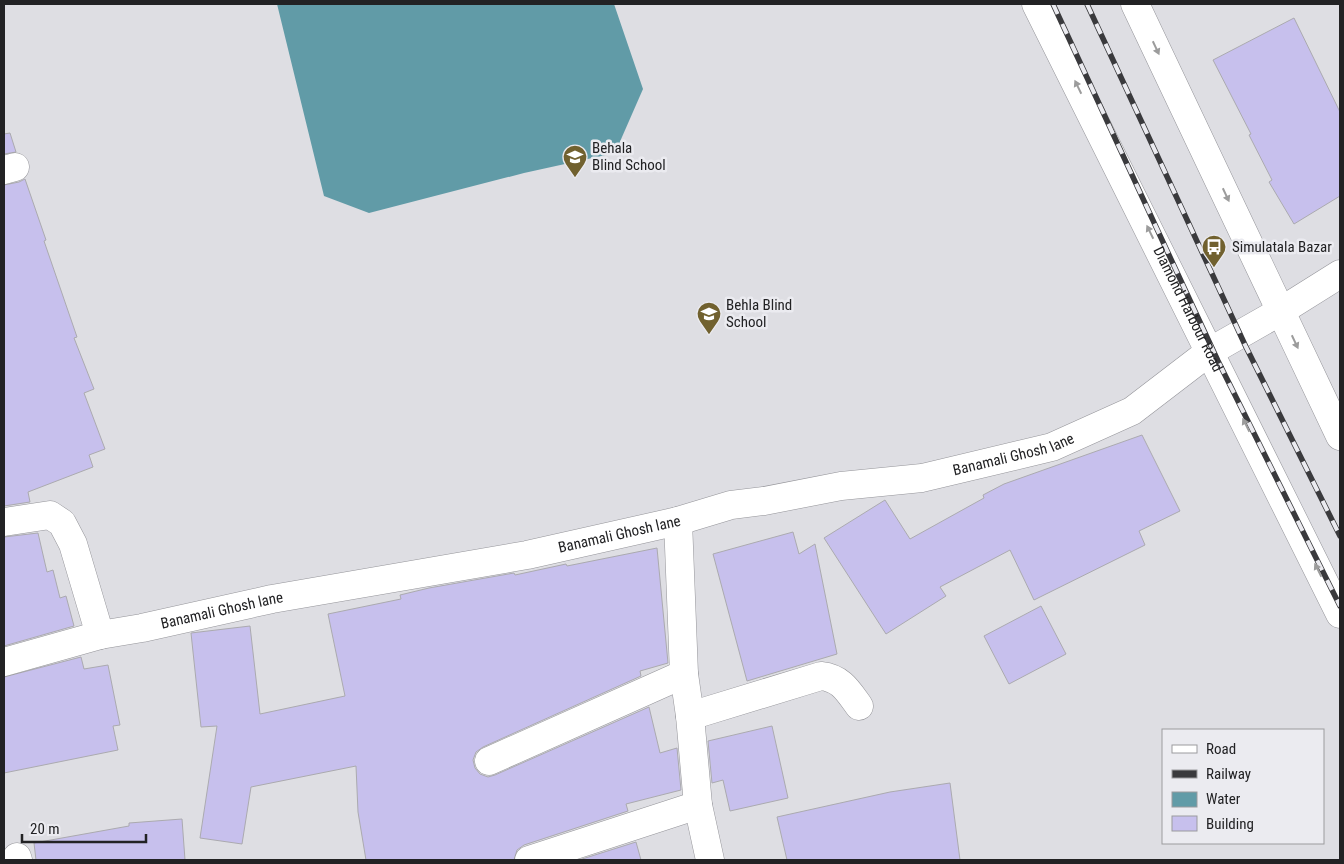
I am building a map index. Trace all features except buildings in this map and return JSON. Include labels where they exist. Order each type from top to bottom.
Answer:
[{"type":"main road","name":"Diamond Harbour Road","points":[[1036,4],[1340,614]]},
{"type":"main road","points":[[1135,4],[1340,436]]},
{"type":"main road","name":"Banamali Ghosh lane","points":[[4,662],[100,635],[142,628],[272,598],[526,555],[678,521],[731,505],[764,501],[841,486],[922,478],[1052,447],[1132,411],[1210,352],[1340,274]]},
{"type":"main road","points":[[4,522],[50,514],[62,523],[73,544],[100,635]]},
{"type":"main road","points":[[678,521],[684,674],[690,716],[698,805],[710,860]]},
{"type":"main road","points":[[489,761],[684,674]]},
{"type":"main road","points":[[690,716],[821,676],[832,677],[845,687],[859,706]]},
{"type":"main road","points":[[530,860],[698,805]]},
{"type":"water","points":[[277,4],[614,4],[643,89],[615,153],[524,173],[369,213],[324,196]]},
{"type":"railway","points":[[1053,4],[1218,361],[1340,606]]},
{"type":"railway","points":[[1087,4],[1246,347],[1340,536]]},
{"type":"place","name":"Behala Blind School","points":[[575,178]]},
{"type":"place","name":"Simulatala Bazar","points":[[1214,268]]},
{"type":"place","name":"Behla Blind School","points":[[709,335]]}]
